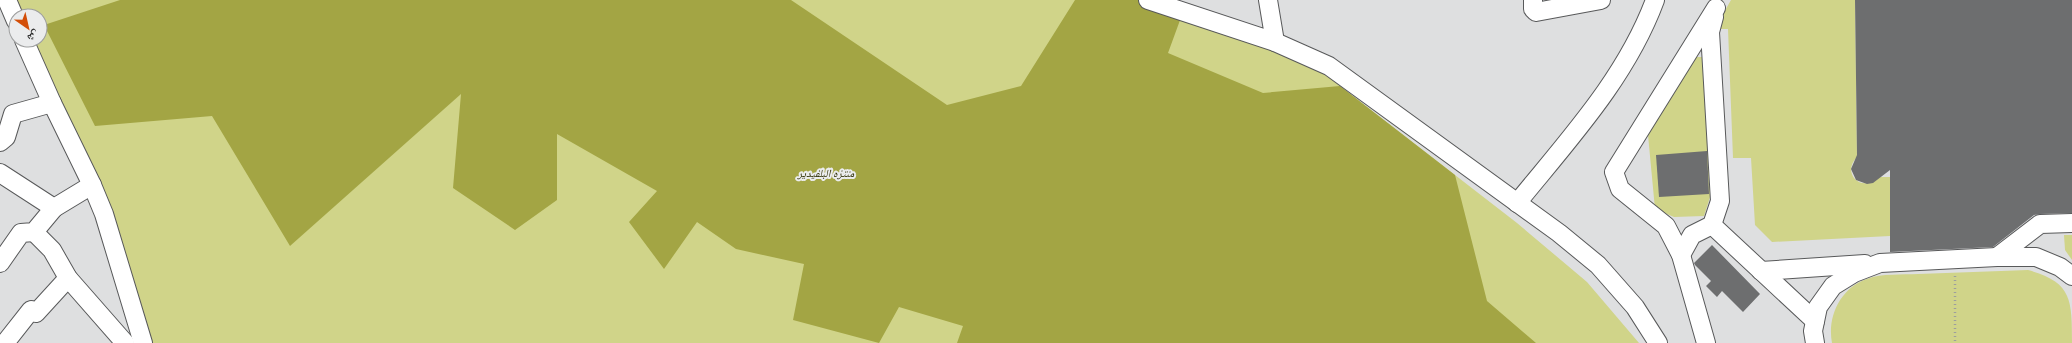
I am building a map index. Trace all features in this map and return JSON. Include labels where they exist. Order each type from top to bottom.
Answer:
[{"type":"street","points":[[1148,0],[1275,42],[1330,66],[1560,233],[1598,266],[1635,307],[1658,343]]},
{"type":"street","points":[[1268,0],[1275,42]]},
{"type":"street","points":[[1534,0],[1533,9],[1536,12],[1601,0]]},
{"type":"street","points":[[1517,203],[1610,87],[1645,28],[1655,0]]},
{"type":"street","points":[[1681,255],[1692,235],[1712,225],[1720,201],[1710,32],[1717,4]]},
{"type":"street","points":[[1706,343],[1681,255],[1666,226],[1620,189],[1614,172],[1717,4]]},
{"type":"street","points":[[28,48],[52,103],[92,185],[114,245],[143,343]]},
{"type":"street","points":[[0,142],[6,137],[13,114],[52,103]]},
{"type":"street","points":[[0,173],[54,208]]},
{"type":"street","points":[[0,263],[21,233],[34,232],[54,208],[92,185]]},
{"type":"street","points":[[1997,257],[2040,224],[2072,223]]},
{"type":"street","points":[[1712,225],[1815,321]]},
{"type":"street","points":[[34,232],[52,250],[68,278],[125,343]]},
{"type":"street","points":[[1761,271],[1997,257],[2036,257],[2060,267],[2072,276]]},
{"type":"street","points":[[1815,343],[1813,331],[1818,307],[1833,286],[1854,273],[1880,263]]},
{"type":"street","points":[[5,343],[31,310],[36,313],[68,278]]},
{"type":"path","points":[[1955,260],[1955,343]]},
{"type":"green space","name":"منتزه البلفيدير","points":[[13,0],[1143,0],[1324,65],[1340,86],[1517,223],[1587,282],[1639,343],[150,343],[34,48],[48,48],[48,8],[16,8]]},
{"type":"green space","name":"منتزه البلفيدير","points":[[120,0],[791,0],[947,105],[1021,86],[1075,0],[1142,0],[1183,12],[1168,53],[1263,93],[1340,86],[1455,175],[1487,301],[1536,343],[957,343],[963,326],[899,307],[879,343],[793,320],[804,264],[736,249],[697,222],[664,269],[629,222],[657,191],[557,134],[557,200],[515,230],[453,188],[461,94],[290,246],[212,116],[95,126],[48,33],[48,24]]},
{"type":"green space","points":[[1731,0],[1855,0],[1857,157],[1851,169],[1852,175],[1860,182],[1872,182],[1879,177],[1890,177],[1890,236],[1772,242],[1755,225],[1751,158],[1733,158],[1728,29],[1718,29],[1719,21]]},
{"type":"green space","points":[[1696,57],[1704,57],[1711,194],[1704,216],[1674,217],[1655,209],[1648,135]]},
{"type":"green space","points":[[2064,235],[2072,235],[2072,260],[2065,250]]},
{"type":"green space","points":[[2028,270],[2053,280],[2066,294],[2070,304],[2072,343],[1832,343],[1832,323],[1838,305],[1849,289],[1867,279],[1892,275]]},
{"type":"building","points":[[1855,0],[2072,0],[2072,213],[2034,215],[1993,247],[1890,252],[1890,170],[1873,183],[1867,184],[1856,180],[1851,169],[1857,155]]},
{"type":"building","points":[[1707,151],[1709,194],[1659,197],[1656,155]]},
{"type":"building","points":[[1712,245],[1760,294],[1743,312],[1722,291],[1717,297],[1706,286],[1711,281],[1694,263]]}]
